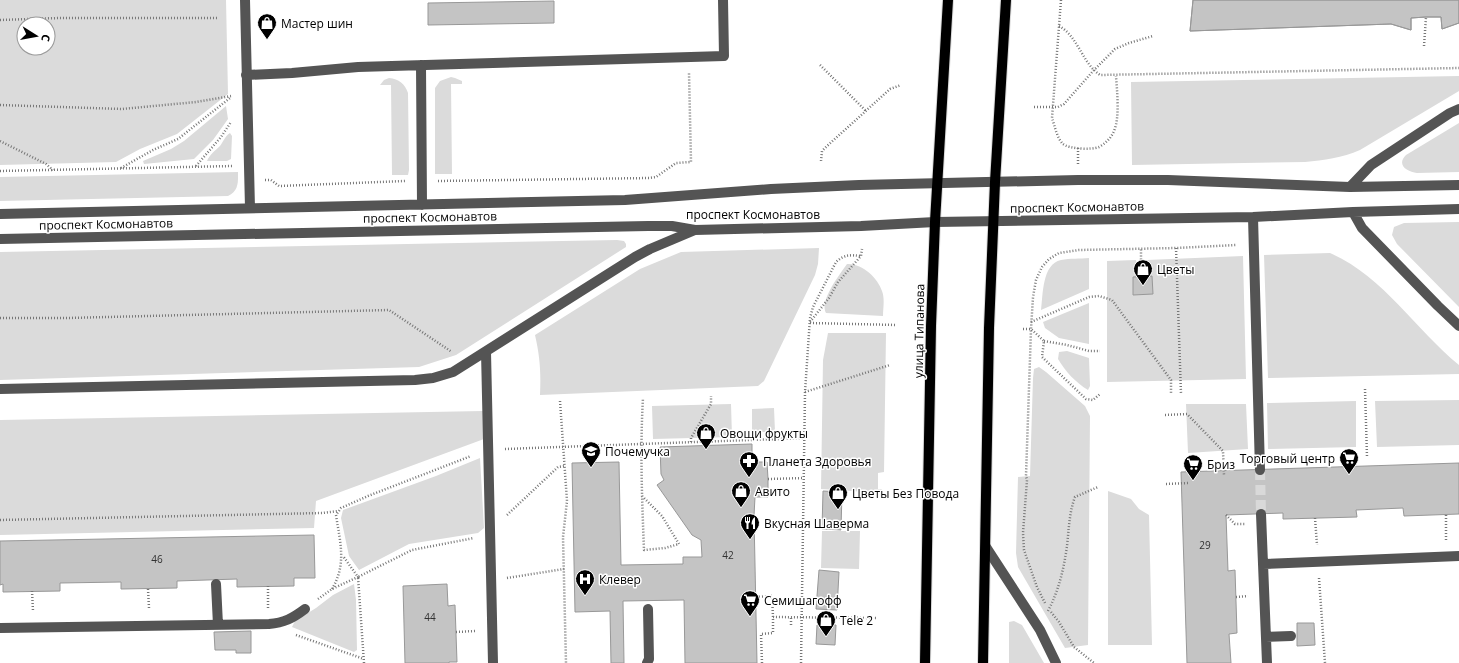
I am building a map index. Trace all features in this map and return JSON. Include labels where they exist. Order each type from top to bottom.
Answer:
[{"type":"main road","name":"улица Типанова","points":[[925,663],[931,334],[935,222],[948,0]]},
{"type":"main road","points":[[984,663],[989,340],[995,182],[1006,0]]},
{"type":"street","points":[[245,0],[250,208]]},
{"type":"street","points":[[246,75],[292,73],[358,67],[724,56],[723,0]]},
{"type":"street","points":[[421,65],[422,205]]},
{"type":"street","points":[[1350,187],[1371,165],[1459,108]]},
{"type":"street","name":"проспект Космонавтов","points":[[0,214],[625,200],[771,190],[859,186],[1078,180],[1168,180],[1350,187],[1459,185]]},
{"type":"street","name":"проспект Космонавтов","points":[[0,239],[640,226],[672,226],[695,230],[861,226],[935,222],[1253,216],[1459,209]]},
{"type":"street","points":[[1353,212],[1362,228],[1459,326]]},
{"type":"street","points":[[1253,216],[1260,470]]},
{"type":"street","points":[[0,389],[415,380],[433,378],[453,372],[470,362],[635,257],[695,230]]},
{"type":"street","points":[[486,352],[493,663]]},
{"type":"street","points":[[1262,514],[1267,663]]},
{"type":"street","points":[[986,547],[1040,630],[1056,663]]},
{"type":"street","points":[[1263,564],[1459,556]]},
{"type":"street","points":[[216,584],[218,625]]},
{"type":"street","points":[[0,628],[280,624],[305,609]]},
{"type":"street","points":[[647,663],[649,659],[648,609]]},
{"type":"street","points":[[1266,637],[1291,636]]},
{"type":"path","points":[[1061,0],[1052,118],[1056,132],[1063,144],[1070,148],[1098,148],[1108,141],[1115,130],[1117,114],[1116,76]]},
{"type":"path","points":[[1424,46],[1426,17]]},
{"type":"path","points":[[0,20],[59,18],[217,18]]},
{"type":"path","points":[[1059,26],[1063,28],[1072,38],[1094,70],[1100,76],[1459,68]]},
{"type":"path","points":[[1034,107],[1052,108],[1064,104],[1115,49],[1153,36]]},
{"type":"path","points":[[0,171],[234,166],[249,171],[259,179],[270,180],[279,186],[422,181],[656,177],[676,163],[691,162],[689,57]]},
{"type":"path","points":[[820,65],[866,111]]},
{"type":"path","points":[[821,161],[822,151],[890,89],[901,85]]},
{"type":"path","points":[[0,105],[122,109],[196,102],[233,96],[178,139],[152,150],[120,168]]},
{"type":"path","points":[[195,167],[221,137],[247,99]]},
{"type":"path","points":[[0,141],[46,164],[53,170]]},
{"type":"path","points":[[1077,167],[1078,148]]},
{"type":"path","points":[[1094,663],[1074,647],[1059,622],[1049,610],[1037,587],[1024,550],[1023,540],[1027,480],[1031,322],[1036,280],[1042,267],[1049,259],[1059,253],[1079,250],[1243,245]]},
{"type":"path","points":[[1176,248],[1181,394]]},
{"type":"path","points":[[810,323],[829,298],[838,282],[861,256],[862,249]]},
{"type":"path","points":[[1138,277],[1141,272],[1141,249]]},
{"type":"path","points":[[802,663],[804,392],[810,323],[813,307],[836,262],[842,256],[861,256]]},
{"type":"path","points":[[1031,322],[1089,297],[1099,296],[1112,300],[1171,380],[1171,394]]},
{"type":"path","points":[[0,318],[67,318],[389,310],[456,355],[470,362]]},
{"type":"path","points":[[810,323],[897,325]]},
{"type":"path","points":[[1023,329],[1031,329],[1044,341],[1089,351],[1100,351]]},
{"type":"path","points":[[1044,341],[1042,357],[1086,399],[1093,400],[1100,394]]},
{"type":"path","points":[[804,392],[890,365]]},
{"type":"path","points":[[1365,389],[1367,457]]},
{"type":"path","points":[[691,442],[711,404],[711,396]]},
{"type":"path","points":[[642,496],[662,516],[679,544],[665,548],[644,550],[642,496],[641,444],[643,398]]},
{"type":"path","points":[[560,402],[566,502],[563,536],[566,663]]},
{"type":"path","points":[[1165,415],[1187,414],[1223,451],[1224,475]]},
{"type":"path","points":[[332,589],[338,577],[342,555],[336,515],[341,508],[368,496],[488,450],[804,438]]},
{"type":"path","points":[[305,609],[332,589],[412,550],[482,536],[490,532],[558,467],[565,466]]},
{"type":"path","points":[[768,479],[804,478]]},
{"type":"path","points":[[1166,484],[1188,483]]},
{"type":"path","points":[[1040,630],[1060,584],[1067,548],[1070,510],[1074,497],[1098,487]]},
{"type":"path","points":[[0,520],[338,511]]},
{"type":"path","points":[[1446,515],[1447,556]]},
{"type":"path","points":[[1315,518],[1325,663]]},
{"type":"path","points":[[342,555],[358,577],[364,663]]},
{"type":"path","points":[[491,580],[564,569]]},
{"type":"path","points":[[756,597],[772,596],[773,633],[761,634],[762,663]]},
{"type":"path","points":[[773,617],[876,618]]},
{"type":"path","points":[[791,617],[791,625]]},
{"type":"path","points":[[280,624],[289,632],[364,659]]},
{"type":"shaded area","points":[[0,0],[226,0],[228,94],[177,134],[140,149],[116,162],[0,165]]},
{"type":"shaded area","points":[[1459,76],[1459,91],[1360,150],[1340,157],[1305,162],[1132,165],[1131,82]]},
{"type":"shaded area","points":[[451,77],[462,81],[462,84],[451,84],[452,174],[435,174],[435,88],[440,81]]},
{"type":"shaded area","points":[[389,78],[401,82],[408,93],[408,175],[392,175],[391,85],[380,85],[384,80]]},
{"type":"shaded area","points":[[226,106],[228,119],[213,140],[194,159],[144,164],[143,161],[171,149],[184,141]]},
{"type":"shaded area","points":[[1459,123],[1459,172],[1417,173],[1406,170],[1402,165],[1402,162],[1406,155]]},
{"type":"shaded area","points":[[230,133],[232,136],[231,159],[227,161],[207,161],[211,154],[220,146],[225,137]]},
{"type":"shaded area","points":[[238,172],[238,183],[236,189],[228,196],[0,201],[0,177]]},
{"type":"shaded area","points":[[1459,222],[1459,307],[1397,244],[1392,235],[1394,227],[1404,223]]},
{"type":"shaded area","points":[[624,241],[626,247],[456,355],[419,367],[0,380],[0,252]]},
{"type":"shaded area","points":[[819,248],[818,264],[815,275],[764,381],[758,386],[540,395],[540,365],[535,335],[640,269],[681,252]]},
{"type":"shaded area","points":[[1330,253],[1349,263],[1383,289],[1443,351],[1459,365],[1459,374],[1268,378],[1264,255]]},
{"type":"shaded area","points":[[1243,256],[1246,379],[1107,382],[1107,261],[1136,260],[1139,277],[1133,277],[1133,294],[1152,294],[1152,277],[1147,277],[1147,260]]},
{"type":"shaded area","points":[[1089,258],[1089,289],[1041,310],[1043,289],[1050,267],[1061,260]]},
{"type":"shaded area","points":[[847,264],[853,264],[864,269],[877,281],[883,294],[883,316],[826,313],[825,302],[831,288]]},
{"type":"shaded area","points":[[1089,303],[1089,344],[1059,338],[1045,328],[1043,322]]},
{"type":"shaded area","points":[[828,333],[886,333],[884,472],[878,473],[878,489],[882,489],[882,493],[821,489],[823,360]]},
{"type":"shaded area","points":[[1067,351],[1089,358],[1090,386],[1088,390],[1071,376],[1058,359],[1059,352]]},
{"type":"shaded area","points":[[1039,367],[1085,406],[1090,416],[1088,645],[1065,648],[1018,567],[1016,553],[1018,477],[1030,476],[1033,378],[1034,369]]},
{"type":"shaded area","points":[[1459,400],[1459,445],[1377,447],[1375,401]]},
{"type":"shaded area","points":[[1356,401],[1356,447],[1268,449],[1267,403]]},
{"type":"shaded area","points":[[731,404],[732,437],[653,439],[652,406]]},
{"type":"shaded area","points":[[1186,404],[1246,404],[1248,449],[1188,453]]},
{"type":"shaded area","points":[[774,408],[775,432],[752,432],[752,409]]},
{"type":"shaded area","points":[[483,411],[484,439],[316,501],[314,528],[0,535],[0,420]]},
{"type":"shaded area","points":[[480,458],[484,528],[478,533],[409,544],[359,570],[349,556],[341,518],[343,510],[436,476]]},
{"type":"shaded area","points":[[1108,491],[1131,499],[1139,509],[1149,515],[1152,645],[1108,645]]},
{"type":"shaded area","points":[[822,531],[860,531],[859,569],[821,568]]},
{"type":"shaded area","points":[[354,584],[356,600],[357,650],[354,652],[292,627],[295,621],[333,595]]},
{"type":"shaded area","points":[[1014,621],[1022,625],[1044,663],[1009,663],[1009,622]]},
{"type":"building","points":[[1193,0],[1459,0],[1459,23],[1442,29],[1441,17],[1426,17],[1411,18],[1411,30],[1391,24],[1190,31]]},
{"type":"building","points":[[1193,0],[1459,0],[1459,23],[1442,29],[1441,17],[1426,17],[1411,18],[1411,30],[1391,24],[1190,31]]},
{"type":"building","points":[[554,1],[554,23],[428,25],[428,3]]},
{"type":"building","name":"Цветы","points":[[1152,276],[1153,294],[1133,295],[1133,277]]},
{"type":"building","points":[[752,444],[752,462],[767,462],[768,479],[768,497],[755,497],[754,516],[757,663],[685,663],[684,600],[623,601],[624,663],[611,663],[610,611],[575,612],[572,463],[619,462],[621,565],[683,564],[683,557],[702,557],[701,540],[692,535],[657,485],[664,480],[661,474],[660,447]]},
{"type":"building","points":[[1459,463],[1459,514],[1404,516],[1403,508],[1356,510],[1357,517],[1283,519],[1283,513],[1226,515],[1228,571],[1235,570],[1237,633],[1229,634],[1231,663],[1187,663],[1181,472]]},
{"type":"building","points":[[823,491],[842,492],[841,530],[822,529]]},
{"type":"building","points":[[314,535],[315,578],[294,578],[294,586],[237,587],[237,579],[177,581],[177,588],[121,589],[121,582],[60,583],[60,591],[3,592],[3,584],[0,585],[0,541]]},
{"type":"building","points":[[819,570],[839,572],[837,610],[816,609]]},
{"type":"building","points":[[447,584],[448,606],[455,605],[457,662],[405,663],[403,586]]},
{"type":"building","points":[[1297,623],[1314,623],[1315,645],[1297,646]]},
{"type":"building","name":"Tele 2","points":[[817,625],[836,625],[835,645],[816,644]]},
{"type":"building","points":[[251,631],[251,653],[236,653],[236,650],[215,650],[214,632]]},
{"type":"tunnel","points":[[1260,470],[1261,514]]},
{"type":"place","name":"Мастер шин","points":[[267,40]]},
{"type":"place","name":"Цветы","points":[[1143,286]]},
{"type":"place","name":"Овощи фрукты","points":[[706,450]]},
{"type":"place","name":"Почемучка","points":[[591,468]]},
{"type":"place","name":"Торговый центр","points":[[1349,475]]},
{"type":"place","name":"Планета Здоровья","points":[[749,478]]},
{"type":"place","name":"Бриз","points":[[1193,481]]},
{"type":"place","name":"Авито","points":[[741,508]]},
{"type":"place","name":"Цветы Без Повода","points":[[838,510]]},
{"type":"place","name":"Вкусная Шаверма","points":[[750,540]]},
{"type":"place","name":"Клевер","points":[[585,596]]},
{"type":"place","name":"Семишагофф","points":[[750,617]]},
{"type":"place","name":"Tele 2","points":[[826,637]]}]
